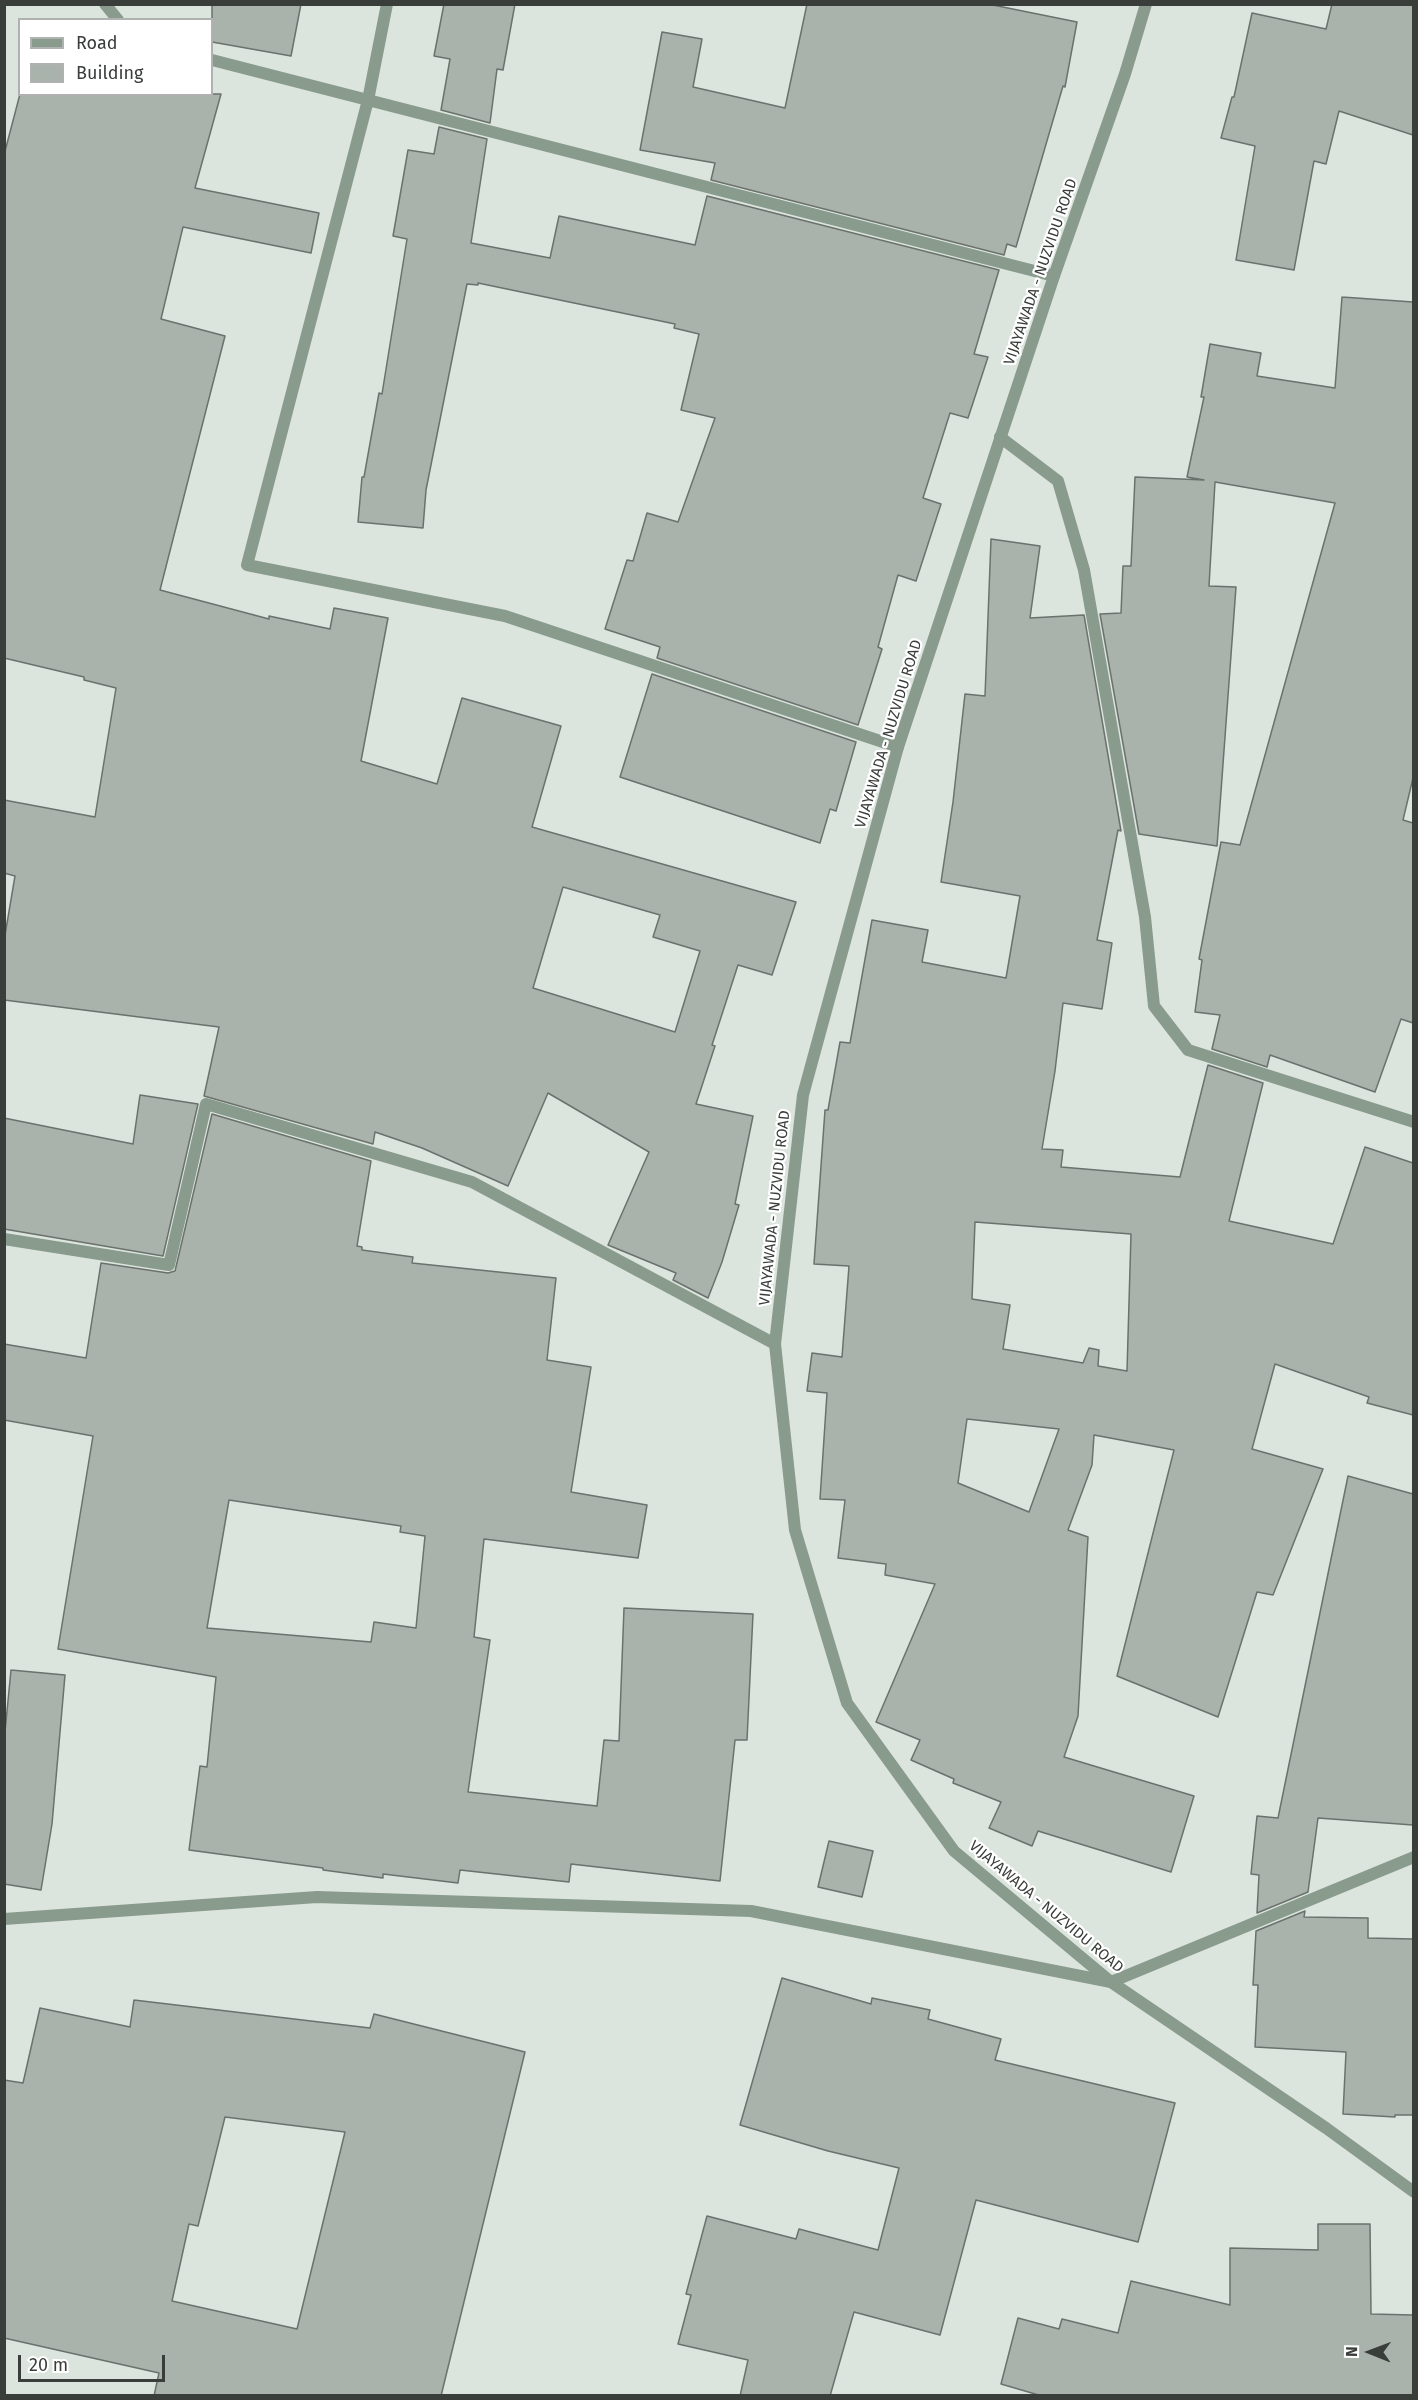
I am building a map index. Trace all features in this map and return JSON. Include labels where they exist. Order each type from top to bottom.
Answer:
[{"type":"street","points":[[105,4],[116,18]]},
{"type":"street","points":[[387,4],[368,100],[247,565],[505,616],[898,747]]},
{"type":"street","name":"VIJAYAWADA - NUZVIDU ROAD","points":[[1146,4],[1125,74],[1054,276],[898,747],[803,1095],[775,1344],[795,1530],[847,1703],[954,1851],[1111,1982],[1326,2128],[1413,2192]]},
{"type":"street","points":[[213,60],[1054,276]]},
{"type":"street","points":[[1000,437],[1058,481],[1084,570],[1145,917],[1154,1006],[1188,1050],[1413,1122]]},
{"type":"street","points":[[4,1239],[169,1265],[206,1104],[472,1182],[775,1344]]},
{"type":"street","points":[[4,1919],[317,1897],[752,1911],[1111,1982],[1413,1857]]},
{"type":"building","points":[[212,4],[301,4],[291,56],[213,42]]},
{"type":"building","points":[[444,4],[515,4],[503,70],[497,69],[490,123],[441,110],[450,59],[434,56]]},
{"type":"building","points":[[807,4],[988,4],[1077,22],[1065,87],[1063,86],[1016,247],[1007,244],[1004,255],[711,180],[715,163],[640,150],[662,32],[702,39],[693,87],[785,108]]},
{"type":"building","points":[[1332,4],[1413,4],[1413,135],[1339,111],[1326,164],[1314,161],[1294,270],[1236,260],[1255,146],[1221,138],[1232,97],[1234,97],[1252,13],[1326,29]]},
{"type":"building","points":[[213,94],[221,94],[195,188],[319,213],[311,253],[183,227],[161,319],[225,336],[160,590],[269,619],[269,616],[330,629],[334,608],[388,618],[361,761],[437,784],[462,698],[561,726],[532,827],[796,902],[772,975],[738,965],[696,1104],[753,1116],[735,1204],[739,1205],[722,1262],[708,1298],[673,1280],[676,1273],[608,1245],[649,1152],[548,1093],[508,1186],[422,1148],[375,1132],[373,1144],[204,1096],[219,1027],[4,1000],[4,941],[15,876],[4,873],[4,800],[95,817],[116,688],[84,680],[84,677],[4,658],[4,155],[19,96],[213,96]],"holes":[[[563,887],[660,915],[653,937],[700,951],[675,1032],[533,988]]]},
{"type":"building","points":[[439,127],[487,139],[471,243],[550,258],[559,216],[695,245],[707,196],[999,270],[974,354],[988,357],[968,418],[950,413],[923,498],[941,504],[916,581],[898,575],[878,647],[882,649],[858,725],[657,658],[660,647],[605,629],[627,560],[633,561],[647,513],[678,522],[715,418],[681,410],[699,334],[674,328],[675,324],[478,283],[478,285],[467,284],[426,490],[423,528],[358,522],[362,477],[364,477],[379,393],[382,394],[407,239],[393,236],[408,150],[434,154]]},
{"type":"building","points":[[1342,297],[1413,302],[1413,778],[1403,820],[1413,823],[1413,1023],[1401,1019],[1375,1092],[1270,1055],[1267,1067],[1212,1049],[1220,1015],[1195,1012],[1202,960],[1199,959],[1221,842],[1240,845],[1335,503],[1215,482],[1209,586],[1236,587],[1217,846],[1139,834],[1100,614],[1121,613],[1123,566],[1131,566],[1135,477],[1204,480],[1187,477],[1204,397],[1201,397],[1210,344],[1261,353],[1257,376],[1335,388]]},
{"type":"building","points":[[991,539],[1040,546],[1030,618],[1084,615],[1121,831],[1118,830],[1097,940],[1112,943],[1102,1009],[1063,1003],[1042,1149],[1063,1150],[1061,1167],[1180,1177],[1208,1065],[1263,1083],[1229,1221],[1333,1244],[1365,1147],[1413,1163],[1413,1415],[1367,1403],[1369,1397],[1275,1364],[1252,1449],[1323,1469],[1273,1595],[1257,1592],[1218,1717],[1117,1676],[1174,1450],[1094,1435],[1092,1465],[1068,1530],[1088,1537],[1078,1716],[1064,1757],[1194,1796],[1171,1872],[1038,1831],[1032,1846],[989,1828],[1001,1802],[953,1783],[954,1779],[911,1760],[920,1740],[876,1722],[935,1584],[885,1575],[886,1564],[838,1558],[845,1500],[820,1499],[827,1393],[807,1391],[812,1353],[842,1357],[849,1266],[814,1264],[825,1110],[828,1110],[840,1042],[850,1043],[872,920],[928,930],[922,962],[1006,978],[1020,896],[941,882],[965,694],[985,696]],"holes":[[[975,1222],[1131,1234],[1127,1371],[1098,1366],[1099,1350],[1089,1348],[1083,1363],[1003,1349],[1010,1305],[972,1299]],[[967,1419],[1059,1429],[1029,1512],[958,1483]]]},
{"type":"building","points":[[652,674],[856,742],[836,811],[830,809],[820,843],[620,777]]},
{"type":"building","points":[[140,1095],[198,1104],[163,1256],[4,1229],[4,1118],[133,1144]]},
{"type":"building","points":[[212,1114],[371,1161],[357,1246],[362,1247],[362,1250],[413,1257],[412,1263],[556,1278],[547,1360],[591,1367],[571,1492],[647,1505],[638,1558],[484,1539],[474,1637],[490,1640],[468,1792],[597,1806],[604,1740],[619,1741],[624,1608],[753,1614],[747,1740],[735,1740],[720,1881],[571,1864],[569,1882],[460,1870],[458,1883],[383,1874],[383,1878],[189,1850],[200,1766],[207,1767],[216,1677],[58,1649],[93,1436],[4,1420],[4,1344],[86,1358],[101,1263],[168,1273],[175,1271]],"holes":[[[229,1500],[401,1526],[400,1532],[425,1536],[416,1628],[374,1622],[371,1642],[207,1628]]]},
{"type":"building","points":[[1348,1476],[1413,1494],[1413,1825],[1318,1818],[1308,1892],[1257,1913],[1259,1875],[1251,1874],[1257,1816],[1278,1818]]},
{"type":"building","points":[[11,1670],[65,1675],[52,1824],[41,1890],[4,1884],[4,1742]]},
{"type":"building","points":[[829,1841],[873,1851],[862,1897],[818,1887]]},
{"type":"building","points":[[1305,1911],[1304,1917],[1368,1918],[1368,1938],[1413,1939],[1413,2115],[1395,2115],[1395,2117],[1343,2114],[1346,2052],[1255,2047],[1258,1985],[1253,1985],[1256,1931]]},
{"type":"building","points":[[782,1978],[871,2004],[872,1998],[930,2010],[928,2019],[1001,2039],[995,2060],[1175,2103],[1138,2242],[976,2200],[940,2335],[854,2312],[830,2396],[740,2396],[748,2360],[678,2344],[691,2295],[686,2294],[707,2216],[796,2239],[799,2229],[878,2250],[899,2168],[828,2151],[740,2125]]},
{"type":"building","points":[[134,2000],[370,2028],[374,2014],[525,2052],[441,2396],[154,2396],[159,2373],[4,2338],[4,2080],[23,2083],[40,2008],[130,2027]],"holes":[[[225,2117],[345,2132],[297,2329],[172,2301],[189,2224],[198,2226]]]},
{"type":"building","points":[[1318,2224],[1370,2224],[1371,2314],[1413,2315],[1413,2396],[1042,2396],[1001,2384],[1018,2318],[1059,2329],[1062,2319],[1118,2333],[1131,2281],[1230,2305],[1230,2248],[1318,2250]]}]
